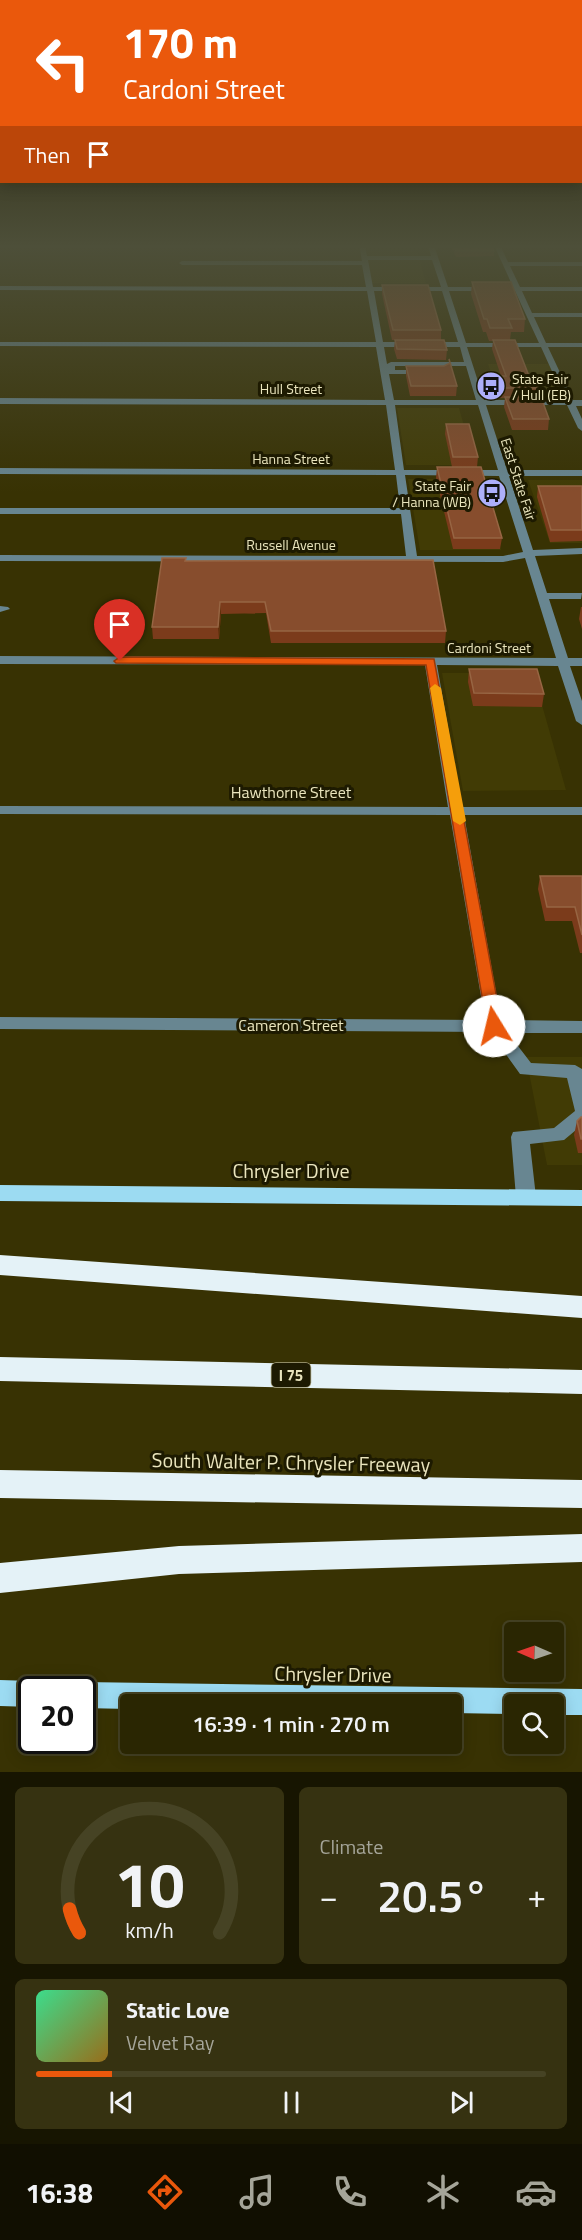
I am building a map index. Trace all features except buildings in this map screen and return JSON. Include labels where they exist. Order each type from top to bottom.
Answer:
[{"type":"highway","points":[[0,1265],[582,1307]]},
{"type":"highway","name":"I 75","points":[[0,1369],[582,1382]]},
{"type":"highway","name":"South Walter P. Chrysler Freeway","points":[[0,1484],[582,1494]]},
{"type":"highway","points":[[0,1578],[179,1560],[582,1548]]},
{"type":"main road","name":"Chrysler Drive","points":[[0,1193],[582,1198]]},
{"type":"main road","points":[[0,1693],[18,1694]]},
{"type":"main road","name":"Chrysler Drive","points":[[96,1695],[582,1702]]},
{"type":"street","points":[[376,328],[390,402],[412,559]]},
{"type":"street","name":"East State Fair","points":[[457,328],[582,721]]},
{"type":"street","points":[[537,328],[582,428]]},
{"type":"street","points":[[0,344],[582,345]]},
{"type":"street","points":[[442,364],[443,372],[392,372],[391,364],[442,364],[469,364]]},
{"type":"street","name":"Hull Street","points":[[0,401],[582,402]]},
{"type":"street","name":"Hanna Street","points":[[0,471],[582,473]]},
{"type":"street","points":[[0,511],[405,511]]},
{"type":"street","name":"Russell Avenue","points":[[0,558],[503,559],[548,550],[582,551]]},
{"type":"street","points":[[542,596],[581,596]]},
{"type":"street","name":"Cardoni Street","points":[[0,660],[582,662]]},
{"type":"street","points":[[430,662],[494,1026],[526,1069],[575,1072],[581,1098]]},
{"type":"street","name":"Hawthorne Street","points":[[0,810],[582,811]]},
{"type":"street","name":"Cameron Street","points":[[0,1023],[582,1027]]},
{"type":"street","points":[[526,1197],[520,1137],[558,1135],[582,1115]]},
{"type":"shaded area","points":[[488,364],[550,364],[565,396],[499,396]]},
{"type":"shaded area","points":[[397,408],[459,408],[475,465],[406,465]]},
{"type":"shaded area","points":[[408,479],[481,479],[501,550],[420,550]]},
{"type":"shaded area","points":[[528,480],[582,480],[582,543],[550,543]]},
{"type":"shaded area","points":[[442,673],[533,673],[566,790],[463,791]]},
{"type":"shaded area","points":[[526,1057],[582,1057],[582,1165],[547,1165]]},
{"type":"slow traffic","points":[[435,688],[460,821]]},
{"type":"place","name":"State Fair / Hull (EB)","points":[[491,386]]},
{"type":"place","name":"State Fair / Hanna (WB)","points":[[492,493]]},
{"type":"route","points":[[120,661],[430,662],[494,1026]]}]
